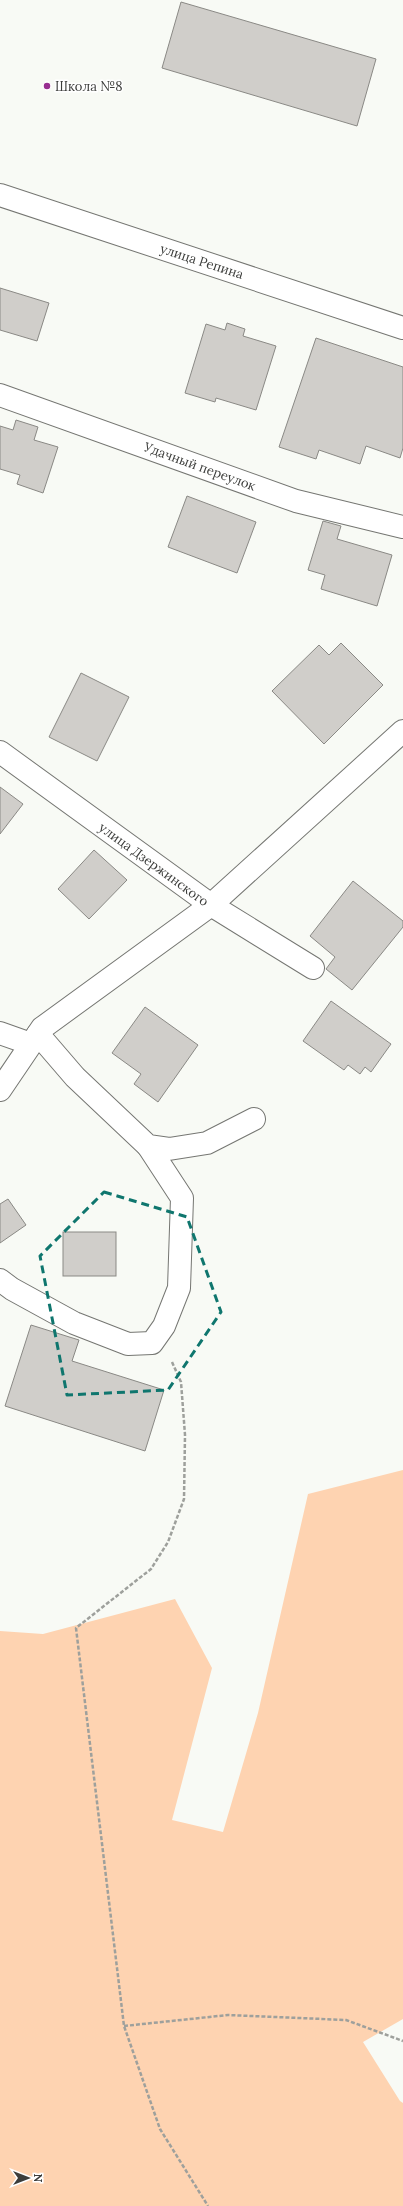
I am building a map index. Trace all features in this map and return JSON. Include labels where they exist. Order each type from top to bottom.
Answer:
[{"type":"street","name":"улица Репина","points":[[0,195],[403,328]]},
{"type":"street","name":"Удачный переулок","points":[[0,395],[296,501],[403,527]]},
{"type":"street","points":[[0,1090],[42,1028],[211,904],[403,731]]},
{"type":"street","name":"улица Дзержинского","points":[[0,752],[211,904],[313,968]]},
{"type":"street","points":[[0,1033],[35,1039],[148,1146],[182,1198],[179,1288],[164,1326],[152,1343],[128,1344],[74,1323],[12,1289],[0,1280]]},
{"type":"street","points":[[148,1146],[169,1150],[207,1143],[254,1119]]},
{"type":"path","points":[[160,1332],[181,1382],[185,1435],[184,1499],[168,1542],[151,1569],[76,1628],[124,2026],[160,2129],[208,2206]]},
{"type":"path","points":[[124,2026],[228,2015],[346,2020],[403,2041]]},
{"type":"highlighted area","points":[[104,1192],[187,1217],[221,1312],[168,1390],[67,1395],[40,1256]]},
{"type":"shaded area","points":[[403,1470],[403,2019],[363,2042],[400,2101],[403,2103],[403,2206],[0,2206],[0,1631],[43,1634],[175,1599],[212,1668],[172,1820],[223,1832],[258,1713],[308,1494]]},
{"type":"building","points":[[181,2],[376,59],[357,126],[162,68]]},
{"type":"building","points":[[0,288],[49,303],[37,341],[0,330]]},
{"type":"building","points":[[227,323],[245,329],[243,336],[276,346],[256,410],[216,398],[215,402],[185,393],[206,324],[225,330]]},
{"type":"building","points":[[316,338],[403,367],[403,448],[400,458],[366,446],[360,464],[319,450],[316,459],[279,447]]},
{"type":"building","points":[[16,420],[38,427],[34,440],[58,447],[43,493],[17,484],[20,475],[0,469],[0,426],[13,430]]},
{"type":"building","points":[[187,496],[256,522],[237,573],[168,547]]},
{"type":"building","points":[[323,521],[341,526],[337,539],[392,555],[377,606],[321,589],[325,575],[308,570]]},
{"type":"building","points":[[341,643],[383,685],[324,744],[272,691],[319,645],[329,655]]},
{"type":"building","points":[[81,673],[129,697],[97,761],[49,737]]},
{"type":"building","points":[[0,787],[23,804],[0,834]]},
{"type":"building","points":[[94,850],[127,880],[89,919],[58,889]]},
{"type":"building","points":[[353,881],[403,921],[403,927],[352,990],[326,969],[335,957],[310,936]]},
{"type":"building","points":[[331,1001],[391,1044],[371,1072],[365,1067],[360,1074],[348,1065],[344,1070],[303,1041]]},
{"type":"building","points":[[145,1007],[198,1045],[158,1102],[134,1084],[141,1074],[112,1053]]},
{"type":"building","points":[[8,1199],[26,1225],[0,1243],[0,1204]]},
{"type":"building","points":[[63,1232],[116,1232],[116,1276],[63,1276]]},
{"type":"building","points":[[31,1325],[79,1340],[72,1361],[164,1390],[145,1451],[5,1406]]},
{"type":"place","name":"Школа №8","points":[[47,86]]}]
